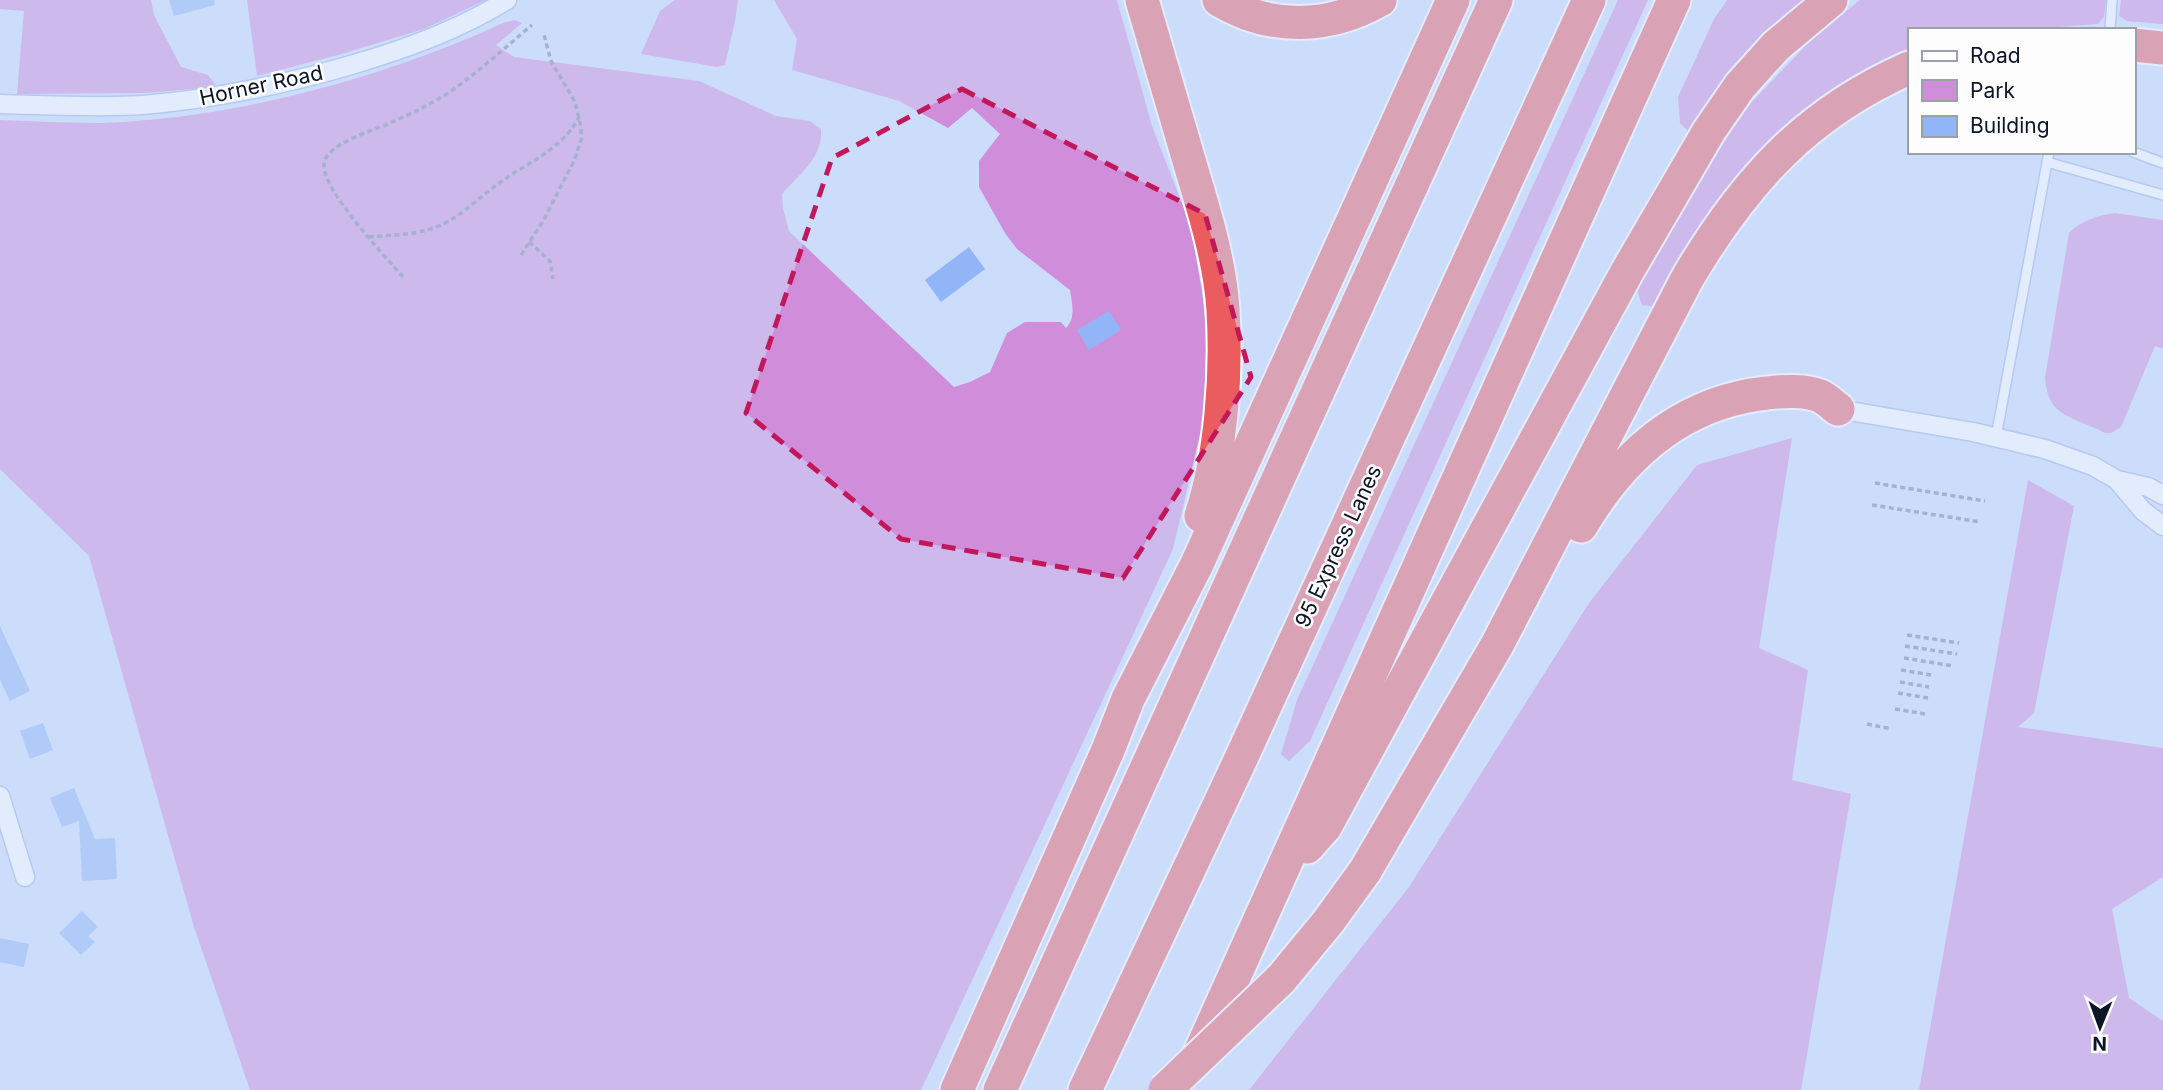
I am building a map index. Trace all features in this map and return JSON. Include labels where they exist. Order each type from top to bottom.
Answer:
[{"type":"highway","points":[[957,1090],[1137,683],[1194,539],[1214,464],[1224,353],[1223,308],[1207,222],[1142,0]]},
{"type":"highway","points":[[1219,0],[1258,16],[1313,23],[1360,12],[1380,0]]},
{"type":"highway","points":[[1137,683],[1197,564],[1453,0]]},
{"type":"highway","points":[[1000,1090],[1496,0]]},
{"type":"highway","name":"95 Express Lanes","points":[[1085,1090],[1589,0]]},
{"type":"highway","points":[[1182,1090],[1221,1010],[1275,883],[1674,0]]},
{"type":"highway","points":[[1275,883],[1325,827],[1628,270],[1709,131],[1740,86],[1776,47],[1831,0]]},
{"type":"highway","points":[[2135,45],[2163,48]]},
{"type":"highway","points":[[1165,1090],[1281,979],[1328,922],[1364,870],[1497,645],[1687,279],[1740,198],[1772,161],[1810,126],[1854,95],[1908,68]]},
{"type":"highway","points":[[1497,645],[1569,546],[1611,479],[1653,438],[1704,408],[1732,399],[1774,392],[1819,396],[1838,409]]},
{"type":"street","name":"Horner Road","points":[[0,104],[141,105],[248,91],[303,79],[397,51],[484,14],[508,0]]},
{"type":"street","points":[[1838,409],[1996,437],[2062,453],[2117,480],[2142,485],[2163,495]]},
{"type":"street","points":[[2117,480],[2143,511],[2163,526]]},
{"type":"street","points":[[0,796],[25,877]]},
{"type":"lane","points":[[2110,28],[2112,0]]},
{"type":"lane","points":[[2135,153],[2163,163]]},
{"type":"lane","points":[[1996,437],[2048,157],[2163,195]]},
{"type":"path","points":[[403,277],[329,183],[324,165],[327,155],[340,145],[445,95],[481,69],[532,25]]},
{"type":"path","points":[[521,255],[579,152],[581,133],[575,102],[551,61],[544,35]]},
{"type":"path","points":[[369,237],[421,231],[448,221],[477,202],[504,179],[559,143],[571,131],[579,117]]},
{"type":"path","points":[[529,242],[550,261],[553,279]]},
{"type":"path","points":[[1875,483],[1985,501]]},
{"type":"path","points":[[1872,505],[1981,522]]},
{"type":"path","points":[[1907,635],[1959,643]]},
{"type":"path","points":[[1905,646],[1957,654]]},
{"type":"path","points":[[1903,658],[1954,666]]},
{"type":"path","points":[[1901,670],[1931,675]]},
{"type":"path","points":[[1900,682],[1929,687]]},
{"type":"path","points":[[1898,693],[1928,698]]},
{"type":"path","points":[[1895,709],[1926,714]]},
{"type":"path","points":[[1867,724],[1892,729]]},
{"type":"highlighted area","points":[[962,89],[1205,214],[1251,377],[1123,578],[901,539],[746,413],[832,158]]},
{"type":"green space","points":[[0,0],[151,0],[154,15],[181,67],[208,75],[217,87],[145,93],[17,94],[24,11],[0,9]]},
{"type":"green space","points":[[247,0],[486,0],[424,29],[257,76]]},
{"type":"green space","points":[[675,0],[738,0],[725,65],[717,67],[641,54],[660,11]]},
{"type":"green space","points":[[774,0],[1117,0],[1152,126],[1190,224],[1202,291],[1212,384],[1173,549],[921,1090],[250,1090],[194,927],[89,556],[0,469],[0,120],[101,123],[151,120],[254,104],[358,78],[514,20],[522,23],[496,45],[514,57],[699,81],[776,116],[810,121],[821,129],[821,139],[814,157],[782,194],[789,231],[954,387],[990,372],[1007,333],[1025,322],[1061,322],[1066,328],[1072,315],[1070,290],[1017,249],[979,187],[979,161],[1000,134],[972,108],[948,128],[899,101],[792,70],[797,39]]},
{"type":"green space","points":[[1618,0],[1648,0],[1310,741],[1289,761],[1281,754],[1297,700]]},
{"type":"green space","points":[[1727,0],[1814,0],[1689,132],[1680,123],[1678,97],[1714,19]]},
{"type":"green space","points":[[1860,0],[2106,0],[2104,17],[2098,24],[2044,28],[1908,28],[1908,59],[1855,83],[1846,82],[1796,118],[1743,173],[1656,307],[1642,305],[1637,290],[1742,112],[1817,34]]},
{"type":"green space","points":[[2121,0],[2163,0],[2163,24],[2127,21],[2119,16]]},
{"type":"green space","points":[[2115,213],[2163,220],[2163,349],[2155,346],[2121,427],[2111,433],[2105,433],[2057,409],[2051,402],[2045,378],[2069,233],[2090,219]]},
{"type":"green space","points":[[1792,438],[1759,648],[1808,670],[1792,780],[1851,794],[1801,1090],[1249,1090],[1409,887],[1589,603],[1697,465]]},
{"type":"green space","points":[[2028,480],[2074,506],[2034,713],[2018,727],[2163,748],[2163,877],[2112,909],[2129,998],[2163,1021],[2163,1090],[1919,1090]]},
{"type":"building","points":[[169,0],[214,0],[215,5],[174,16]]},
{"type":"building","points":[[969,247],[985,269],[941,302],[925,280]]},
{"type":"building","points":[[1109,311],[1121,330],[1089,350],[1077,330]]},
{"type":"building","points":[[0,626],[30,691],[10,701],[0,680]]},
{"type":"building","points":[[43,723],[53,750],[30,759],[20,731]]},
{"type":"building","points":[[74,788],[95,839],[115,838],[117,879],[82,881],[79,821],[62,827],[50,798]]},
{"type":"building","points":[[82,911],[98,927],[88,936],[95,942],[81,955],[59,933]]},
{"type":"building","points":[[0,938],[29,944],[24,967],[0,962]]}]
